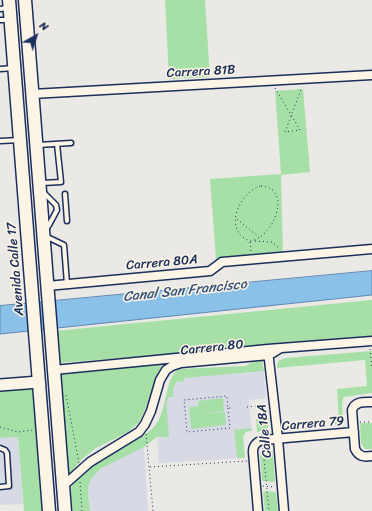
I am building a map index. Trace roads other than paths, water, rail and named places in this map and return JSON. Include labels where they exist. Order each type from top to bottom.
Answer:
[{"type":"main road","points":[[25,0],[65,511]]},
{"type":"main road","name":"Avenida Calle 17","points":[[6,12],[14,68],[49,511]]},
{"type":"street","name":"Carrera 81B","points":[[32,94],[372,75]]},
{"type":"street","name":"Carrera 80A","points":[[47,290],[67,284],[210,271],[222,262],[372,250]]},
{"type":"street","name":"Carrera 80","points":[[63,486],[90,462],[139,432],[145,424],[151,411],[160,380],[166,370],[172,366],[181,363],[268,352],[278,349],[371,345]]},
{"type":"street","name":"Carrera 80","points":[[54,370],[268,352]]},
{"type":"street","name":"Calle 18A","points":[[268,352],[278,439],[284,511]]},
{"type":"street","points":[[0,385],[39,382]]},
{"type":"street","name":"Carrera 79","points":[[372,402],[358,403],[353,406],[352,410],[355,449],[357,453],[362,456],[372,456]]},
{"type":"street","name":"Carrera 79","points":[[253,448],[259,441],[263,440],[354,432]]},
{"type":"street","name":"Calle 18A","points":[[253,448],[258,511]]},
{"type":"lane","points":[[0,69],[14,68]]},
{"type":"lane","points":[[0,142],[20,140]]},
{"type":"lane","points":[[36,145],[71,143]]},
{"type":"lane","points":[[39,186],[61,182],[57,144]]},
{"type":"lane","points":[[39,186],[56,205],[57,210],[43,234],[64,244],[67,284]]},
{"type":"lane","points":[[65,194],[67,222]]},
{"type":"lane","points":[[57,210],[66,209]]},
{"type":"lane","points":[[0,448],[5,450],[7,453],[9,486],[0,487]]},
{"type":"water","name":"Canal San Francisco","points":[[372,271],[372,295],[0,334],[0,306]]}]
